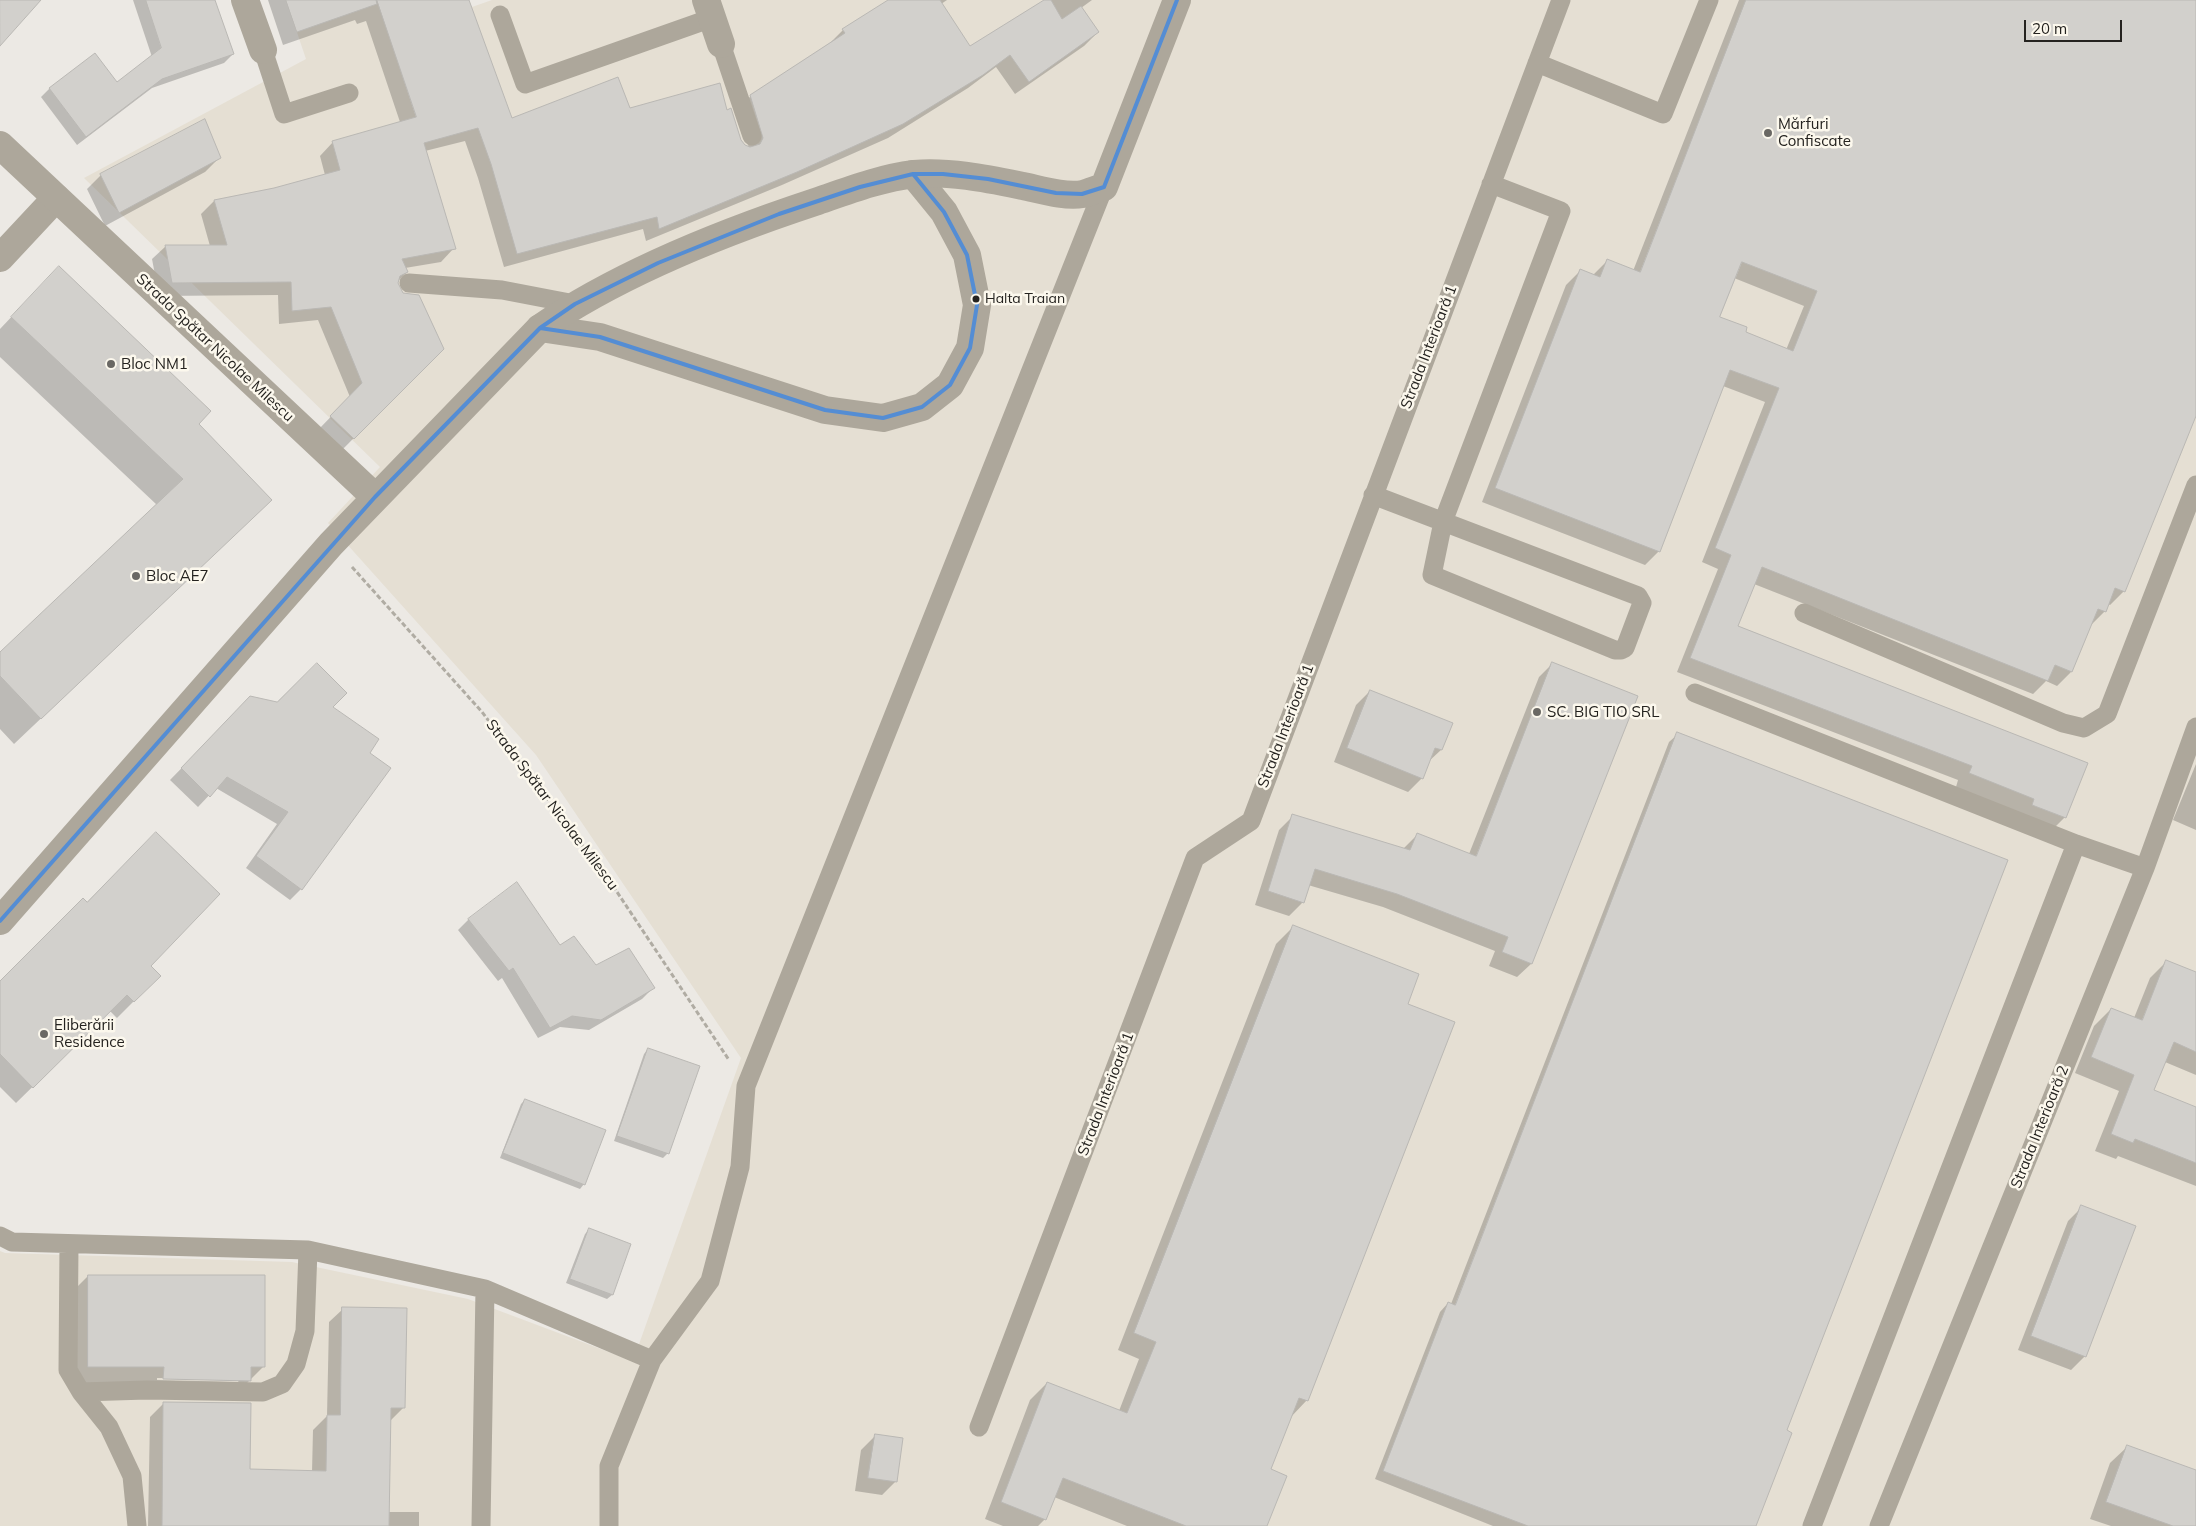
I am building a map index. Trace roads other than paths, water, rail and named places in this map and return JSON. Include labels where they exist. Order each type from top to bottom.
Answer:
[{"type":"street","points":[[246,0],[263,50]]},
{"type":"street","points":[[0,920],[331,544],[540,328],[575,304],[658,263],[779,214],[860,187],[913,174],[943,174],[988,179],[1056,193],[1082,194],[1104,187],[1177,0]]},
{"type":"street","points":[[709,9],[721,44]]},
{"type":"street","name":"Strada Spătar Nicolae Milescu","points":[[0,145],[375,497]]},
{"type":"street","points":[[540,328],[600,337],[826,410],[883,418],[922,407],[950,385],[970,348],[977,305],[966,255],[944,212],[913,174]]},
{"type":"street","points":[[0,258],[56,198]]},
{"type":"lane","name":"Strada Interioară 1","points":[[980,1427],[1195,858],[1251,821],[1560,0]]},
{"type":"lane","points":[[1537,63],[1663,114],[1708,0]]},
{"type":"lane","points":[[500,15],[525,84],[709,9]]},
{"type":"lane","points":[[721,44],[752,136]]},
{"type":"lane","points":[[263,50],[284,114],[349,93]]},
{"type":"lane","points":[[1373,495],[1443,522],[1638,596],[1642,603],[1625,648],[1615,650],[1434,578],[1432,575],[1443,522],[1561,211],[1490,184]]},
{"type":"lane","points":[[609,1526],[609,1466],[652,1360],[710,1281],[740,1167],[746,1086],[1104,187]]},
{"type":"lane","points":[[409,283],[502,290],[575,304]]},
{"type":"lane","points":[[1804,613],[2063,723],[2084,728],[2107,714],[2196,485]]},
{"type":"lane","points":[[1695,693],[2076,844],[2144,868]]},
{"type":"lane","name":"Strada Interioară 2","points":[[1879,1526],[2144,868],[2196,727]]},
{"type":"lane","points":[[1812,1526],[2076,844]]},
{"type":"lane","points":[[0,1236],[12,1242],[308,1250],[484,1289],[652,1360]]},
{"type":"lane","points":[[69,1244],[68,1370],[81,1392],[109,1427],[132,1476],[137,1526]]},
{"type":"lane","points":[[81,1392],[147,1390],[263,1392],[282,1384],[296,1364],[304,1332],[308,1250]]},
{"type":"lane","points":[[481,1526],[484,1289]]},
{"type":"place","name":"Mărfuri Confiscate","points":[[1768,133]]},
{"type":"place","name":"Halta Traian","points":[[976,299]]},
{"type":"place","name":"Bloc NM1","points":[[111,364]]},
{"type":"place","name":"Bloc AE7","points":[[136,576]]},
{"type":"place","name":"SC. BIG TIO SRL","points":[[1537,712]]},
{"type":"place","name":"Eliberării Residence","points":[[44,1034]]}]
